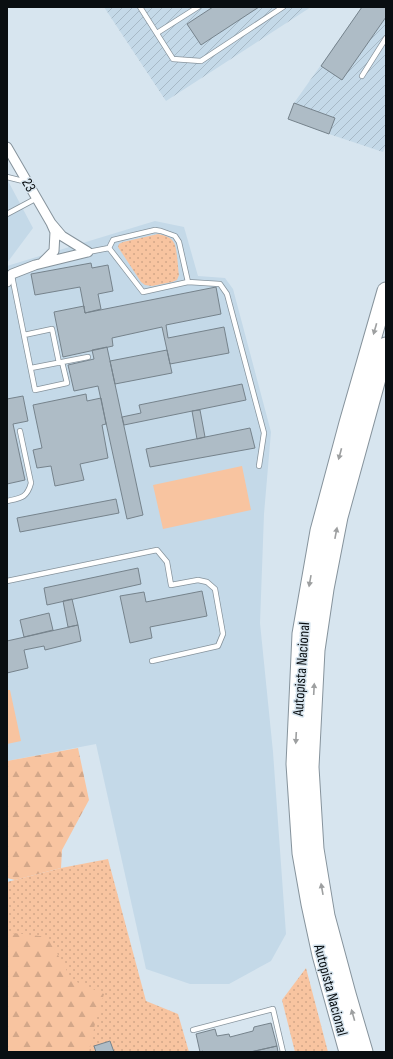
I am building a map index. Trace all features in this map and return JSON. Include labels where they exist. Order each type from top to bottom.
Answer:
[{"type":"highway","name":"Autopista Nacional","points":[[348,1052],[321,955],[301,853],[295,764],[300,642],[319,531],[350,415],[386,292]]},
{"type":"highway","name":"Autopista Nacional","points":[[364,1052],[326,916],[315,849],[310,767],[316,650],[325,589],[339,517],[386,346]]},
{"type":"street","name":"23","points":[[7,147],[55,232],[54,251],[42,263]]},
{"type":"street","name":"23","points":[[51,223],[62,236],[88,252]]},
{"type":"street","points":[[10,278],[35,265],[88,252]]},
{"type":"lane","points":[[140,7],[174,60],[201,61],[283,7]]},
{"type":"lane","points":[[157,33],[198,7]]},
{"type":"lane","points":[[362,76],[386,38]]},
{"type":"lane","points":[[7,177],[27,182]]},
{"type":"lane","points":[[7,214],[37,198]]},
{"type":"lane","points":[[109,248],[113,240],[155,230],[169,233],[175,236],[179,242],[188,282]]},
{"type":"lane","points":[[88,252],[109,248]]},
{"type":"lane","points":[[109,248],[144,292],[188,282],[220,284],[227,294],[264,433],[259,466]]},
{"type":"lane","points":[[10,278],[24,335],[35,390],[67,383],[60,363],[52,329],[24,335]]},
{"type":"lane","points":[[31,368],[88,357]]},
{"type":"lane","points":[[7,501],[18,499],[26,495],[31,483],[20,431]]},
{"type":"lane","points":[[7,581],[157,550],[167,562],[171,585],[198,580],[207,582],[214,589],[223,634],[218,646],[152,661]]},
{"type":"lane","points":[[193,1030],[273,1009],[283,1052]]},
{"type":"shaded area","points":[[104,7],[311,7],[166,101]]},
{"type":"shaded area","points":[[362,7],[386,7],[386,144],[383,152],[288,119],[294,103]]},
{"type":"shaded area","points":[[7,179],[33,228],[7,263]]},
{"type":"shaded area","points":[[155,221],[184,227],[198,276],[225,278],[233,289],[271,432],[264,514],[260,623],[273,752],[286,934],[271,961],[229,984],[190,984],[146,969],[96,744],[7,761],[7,266]]},
{"type":"green space","points":[[158,234],[173,241],[176,249],[179,275],[177,280],[172,282],[152,286],[145,285],[141,282],[118,247],[119,244],[123,242]]},
{"type":"green space","points":[[242,466],[251,510],[163,529],[153,485]]},
{"type":"green space","points":[[7,690],[10,690],[21,741],[7,744]]},
{"type":"green space","points":[[78,748],[89,800],[62,850],[61,868],[15,880],[7,878],[7,761]]},
{"type":"green space","points":[[108,859],[146,1001],[178,1014],[189,1052],[7,1052],[7,882],[61,868]]},
{"type":"green space","points":[[14,933],[48,937],[72,980],[104,994],[95,1024],[89,1052],[7,1052],[7,939]]},
{"type":"green space","points":[[306,968],[328,1052],[295,1052],[282,1000]]},
{"type":"building","points":[[213,7],[259,7],[201,45],[187,24]]},
{"type":"building","points":[[362,7],[386,7],[386,17],[342,80],[321,66]]},
{"type":"building","points":[[294,103],[335,118],[329,134],[288,119]]},
{"type":"building","points":[[91,263],[92,268],[108,265],[113,291],[98,294],[101,309],[85,313],[80,287],[35,295],[31,274]]},
{"type":"building","points":[[216,287],[221,314],[166,325],[168,338],[224,327],[229,353],[170,364],[162,327],[112,338],[113,346],[63,357],[54,312],[84,306],[85,313]]},
{"type":"building","points":[[107,347],[143,515],[127,519],[98,386],[74,391],[68,365],[94,359],[92,350]]},
{"type":"building","points":[[167,350],[172,373],[115,384],[110,361]]},
{"type":"building","points":[[242,384],[246,400],[124,425],[122,417],[141,413],[139,405]]},
{"type":"building","points":[[86,394],[87,401],[101,398],[106,424],[102,425],[108,458],[80,464],[84,480],[55,486],[51,466],[37,468],[33,450],[42,448],[33,405]]},
{"type":"building","points":[[23,396],[28,421],[13,424],[25,480],[7,484],[7,399]]},
{"type":"building","points":[[200,410],[205,437],[197,439],[192,411]]},
{"type":"building","points":[[250,428],[255,448],[150,467],[146,449]]},
{"type":"building","points":[[116,499],[119,513],[20,532],[17,518]]},
{"type":"building","points":[[138,568],[141,584],[47,605],[44,588]]},
{"type":"building","points":[[202,591],[207,616],[150,627],[152,638],[130,643],[120,596],[144,592],[146,602]]},
{"type":"building","points":[[72,599],[78,625],[68,627],[63,601]]},
{"type":"building","points":[[49,613],[53,630],[24,637],[20,620]]},
{"type":"building","points":[[78,625],[81,641],[45,650],[44,646],[24,650],[28,668],[7,673],[7,641]]},
{"type":"building","points":[[271,1023],[277,1046],[251,1052],[200,1052],[196,1034],[215,1029],[217,1036],[229,1034],[230,1037],[253,1031],[254,1027]]},
{"type":"building","points":[[110,1041],[114,1052],[96,1052],[94,1046]]},
{"type":"building","points":[[277,1046],[278,1052],[250,1052]]}]
